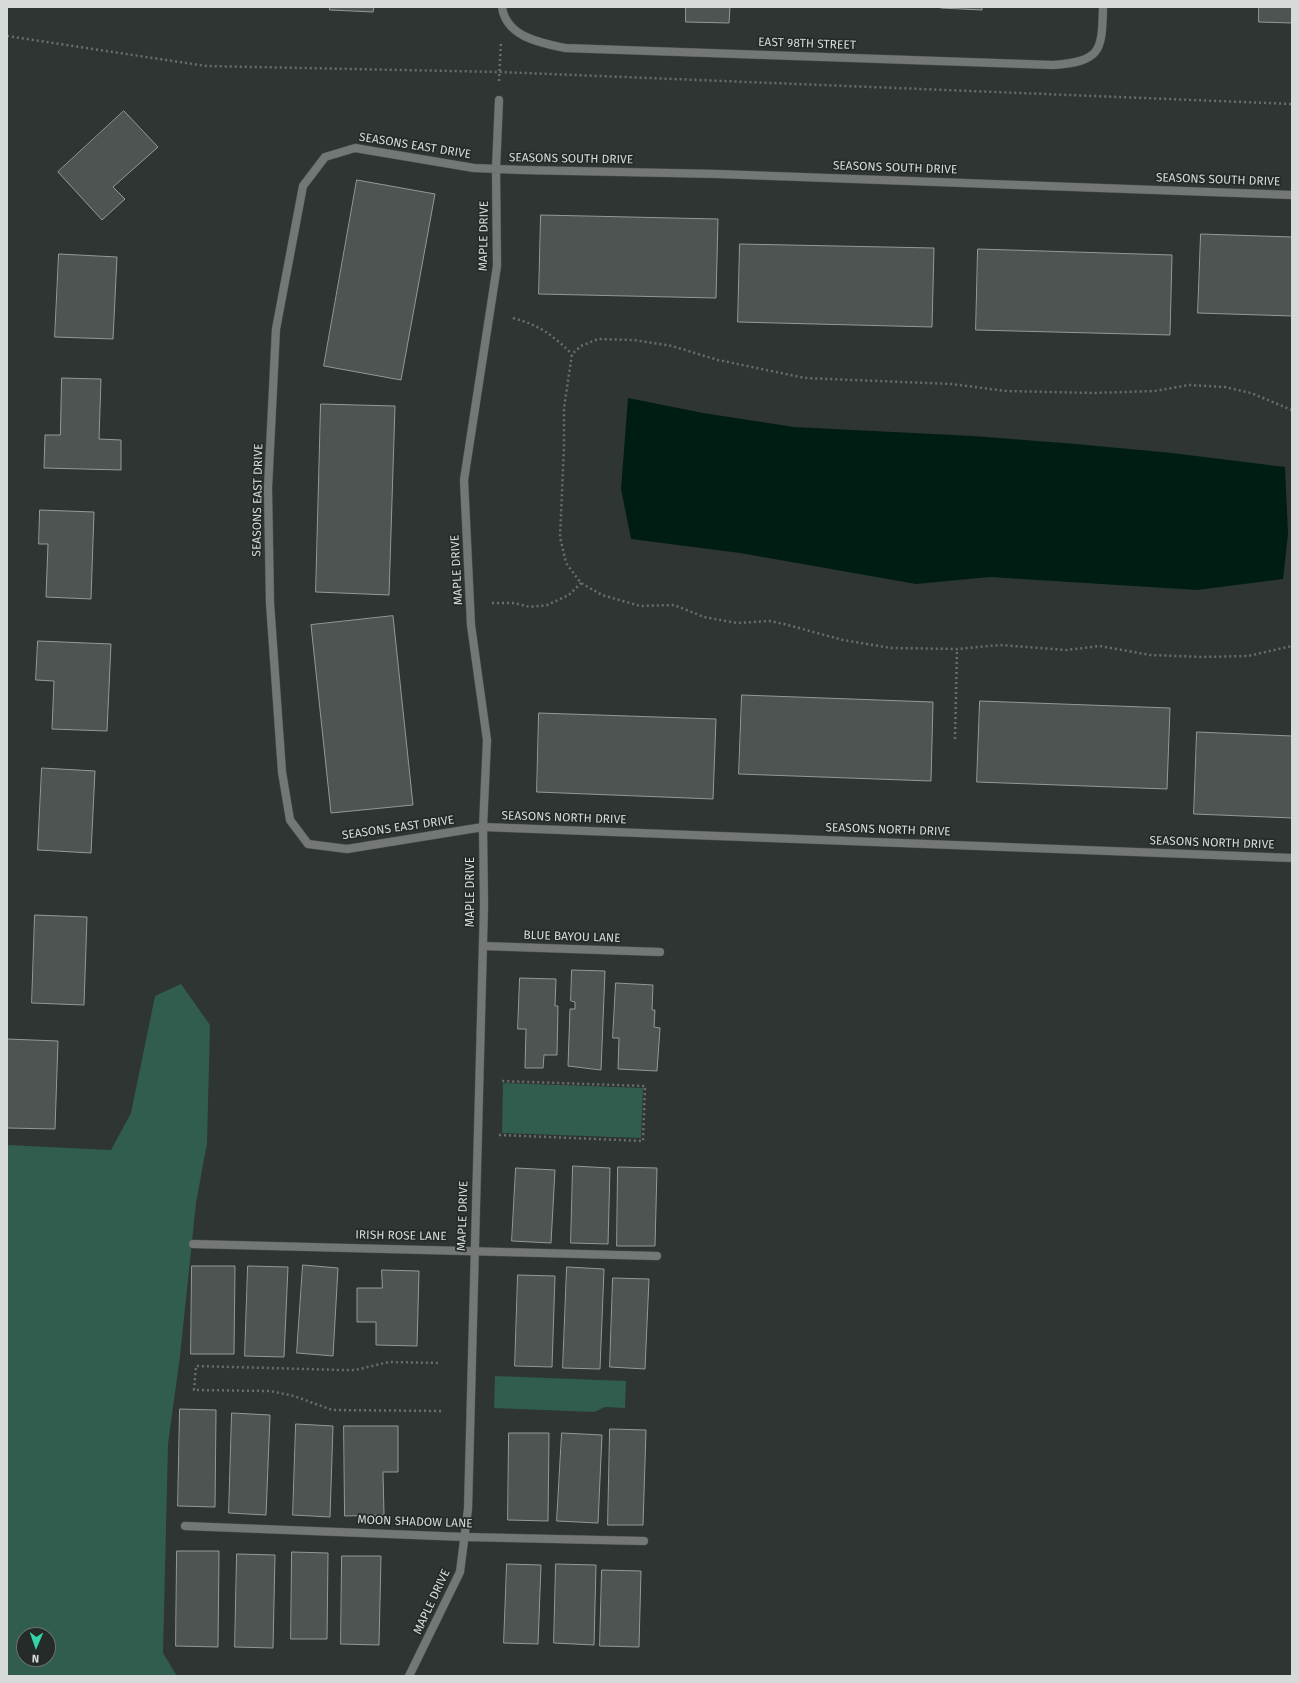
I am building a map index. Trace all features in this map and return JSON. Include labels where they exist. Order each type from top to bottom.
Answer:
[{"type":"street","name":"EAST 98TH STREET","points":[[502,7],[508,22],[522,36],[542,44],[565,48],[1053,65],[1077,63],[1091,57],[1100,45],[1103,26],[1103,7]]},
{"type":"street","name":"MAPLE DRIVE","points":[[409,1676],[460,1572],[468,1509],[483,946],[483,827],[487,740],[472,625],[464,480],[497,266],[496,169],[499,100]]},
{"type":"street","name":"SEASONS EAST DRIVE","points":[[483,827],[347,850],[308,844],[290,820],[282,772],[270,603],[268,488],[276,329],[303,186],[325,156],[355,148],[474,168],[496,169]]},
{"type":"street","name":"SEASONS SOUTH DRIVE","points":[[496,169],[718,174],[1292,195]]},
{"type":"street","name":"SEASONS NORTH DRIVE","points":[[483,827],[1292,858]]},
{"type":"street","name":"BLUE BAYOU LANE","points":[[483,946],[660,952]]},
{"type":"street","name":"IRISH ROSE LANE","points":[[193,1244],[474,1250],[656,1256]]},
{"type":"street","name":"MOON SHADOW LANE","points":[[186,1526],[464,1537],[644,1541]]},
{"type":"path","points":[[7,36],[206,66],[506,72],[1292,104]]},
{"type":"path","points":[[513,318],[533,324],[550,334],[572,354]]},
{"type":"path","points":[[1292,410],[1252,393],[1225,386],[1189,385],[1155,391],[1078,393],[1006,391],[952,384],[805,378],[718,360],[672,346],[634,340],[598,339],[581,346],[572,354],[564,408],[564,447],[560,537],[566,563],[581,583],[602,595],[640,606],[674,605],[704,617],[736,623],[770,621],[843,640],[891,648],[957,649],[1000,645],[1067,650],[1100,646],[1150,655],[1202,657],[1248,656],[1292,646]]},
{"type":"path","points":[[492,603],[514,603],[530,607],[547,605],[569,595],[581,583]]},
{"type":"path","points":[[955,739],[957,649]]},
{"type":"path","points":[[499,1135],[643,1141],[645,1086],[501,1081]]},
{"type":"path","points":[[441,1363],[389,1362],[355,1370],[196,1366],[194,1390],[270,1390],[294,1396],[332,1410],[441,1412]]},
{"type":"shaded area","points":[[628,398],[703,413],[794,427],[973,436],[1076,444],[1172,453],[1285,467],[1288,534],[1283,579],[1197,590],[990,577],[916,584],[740,553],[631,539],[621,489]]},
{"type":"shaded area","points":[[181,984],[210,1025],[207,1143],[196,1203],[180,1356],[168,1444],[163,1653],[177,1676],[7,1676],[7,1145],[111,1150],[131,1113],[155,996]]},
{"type":"shaded area","points":[[503,1083],[643,1088],[641,1138],[502,1133]]},
{"type":"shaded area","points":[[495,1376],[626,1381],[625,1408],[605,1407],[594,1412],[494,1408]]},
{"type":"building","points":[[330,7],[374,7],[373,12],[330,10]]},
{"type":"building","points":[[686,7],[730,7],[729,23],[686,22]]},
{"type":"building","points":[[982,7],[982,10],[941,8]]},
{"type":"building","points":[[1259,7],[1292,7],[1292,23],[1259,22]]},
{"type":"building","points":[[124,111],[158,147],[113,187],[125,199],[102,220],[58,172]]},
{"type":"building","points":[[357,180],[435,194],[401,380],[324,366]]},
{"type":"building","points":[[541,215],[718,219],[716,298],[539,294]]},
{"type":"building","points":[[1201,234],[1292,237],[1292,316],[1198,313]]},
{"type":"building","points":[[740,244],[934,248],[932,327],[738,322]]},
{"type":"building","points":[[978,249],[1172,255],[1170,335],[976,330]]},
{"type":"building","points":[[59,254],[117,257],[113,339],[55,337]]},
{"type":"building","points":[[62,378],[101,379],[99,439],[121,440],[121,470],[44,468],[45,435],[60,435]]},
{"type":"building","points":[[321,404],[395,406],[389,595],[316,592]]},
{"type":"building","points":[[40,510],[94,512],[91,599],[46,597],[48,544],[39,544]]},
{"type":"building","points":[[393,616],[413,805],[331,813],[311,625]]},
{"type":"building","points":[[38,641],[111,644],[107,731],[52,729],[54,681],[36,680]]},
{"type":"building","points":[[742,695],[933,702],[931,781],[739,774]]},
{"type":"building","points":[[980,701],[1170,708],[1167,789],[977,782]]},
{"type":"building","points":[[539,713],[716,719],[713,799],[537,792]]},
{"type":"building","points":[[1197,732],[1292,736],[1292,818],[1194,814]]},
{"type":"building","points":[[42,768],[95,771],[91,853],[38,850]]},
{"type":"building","points":[[35,915],[87,917],[84,1005],[32,1003]]},
{"type":"building","points":[[572,970],[605,971],[601,1070],[568,1066],[570,1009],[575,1009],[575,1002],[571,1001]]},
{"type":"building","points":[[520,978],[556,979],[555,1006],[558,1006],[557,1055],[544,1055],[543,1068],[525,1068],[526,1029],[518,1029]]},
{"type":"building","points":[[616,983],[653,985],[652,1010],[655,1010],[654,1027],[660,1028],[657,1071],[618,1069],[619,1038],[613,1038]]},
{"type":"building","points":[[7,1039],[58,1041],[55,1129],[7,1128]]},
{"type":"building","points":[[573,1166],[610,1168],[608,1244],[571,1243]]},
{"type":"building","points":[[618,1167],[657,1168],[655,1246],[617,1246]]},
{"type":"building","points":[[516,1168],[555,1170],[551,1243],[512,1241]]},
{"type":"building","points":[[303,1265],[338,1268],[333,1356],[297,1353]]},
{"type":"building","points":[[192,1266],[235,1266],[234,1354],[191,1354]]},
{"type":"building","points":[[248,1266],[288,1267],[284,1357],[245,1356]]},
{"type":"building","points":[[567,1267],[604,1269],[600,1369],[563,1368]]},
{"type":"building","points":[[382,1270],[419,1271],[417,1346],[376,1345],[376,1322],[357,1322],[357,1288],[382,1288]]},
{"type":"building","points":[[518,1275],[555,1276],[552,1367],[515,1366]]},
{"type":"building","points":[[613,1278],[649,1279],[645,1369],[610,1367]]},
{"type":"building","points":[[180,1409],[216,1410],[215,1507],[178,1506]]},
{"type":"building","points":[[232,1413],[270,1415],[266,1515],[229,1513]]},
{"type":"building","points":[[296,1424],[333,1426],[330,1517],[293,1515]]},
{"type":"building","points":[[344,1426],[398,1426],[398,1472],[383,1472],[384,1515],[345,1516]]},
{"type":"building","points":[[610,1429],[646,1430],[643,1525],[608,1525]]},
{"type":"building","points":[[509,1433],[549,1433],[548,1521],[508,1520]]},
{"type":"building","points":[[562,1433],[602,1435],[598,1523],[557,1521]]},
{"type":"building","points":[[177,1551],[219,1551],[218,1647],[176,1646]]},
{"type":"building","points":[[292,1552],[328,1553],[327,1639],[291,1639]]},
{"type":"building","points":[[237,1554],[275,1555],[273,1648],[235,1647]]},
{"type":"building","points":[[342,1556],[381,1556],[379,1645],[341,1644]]},
{"type":"building","points":[[507,1564],[541,1565],[538,1644],[504,1643]]},
{"type":"building","points":[[556,1564],[596,1565],[594,1645],[554,1643]]},
{"type":"building","points":[[602,1570],[641,1571],[639,1647],[600,1646]]}]
